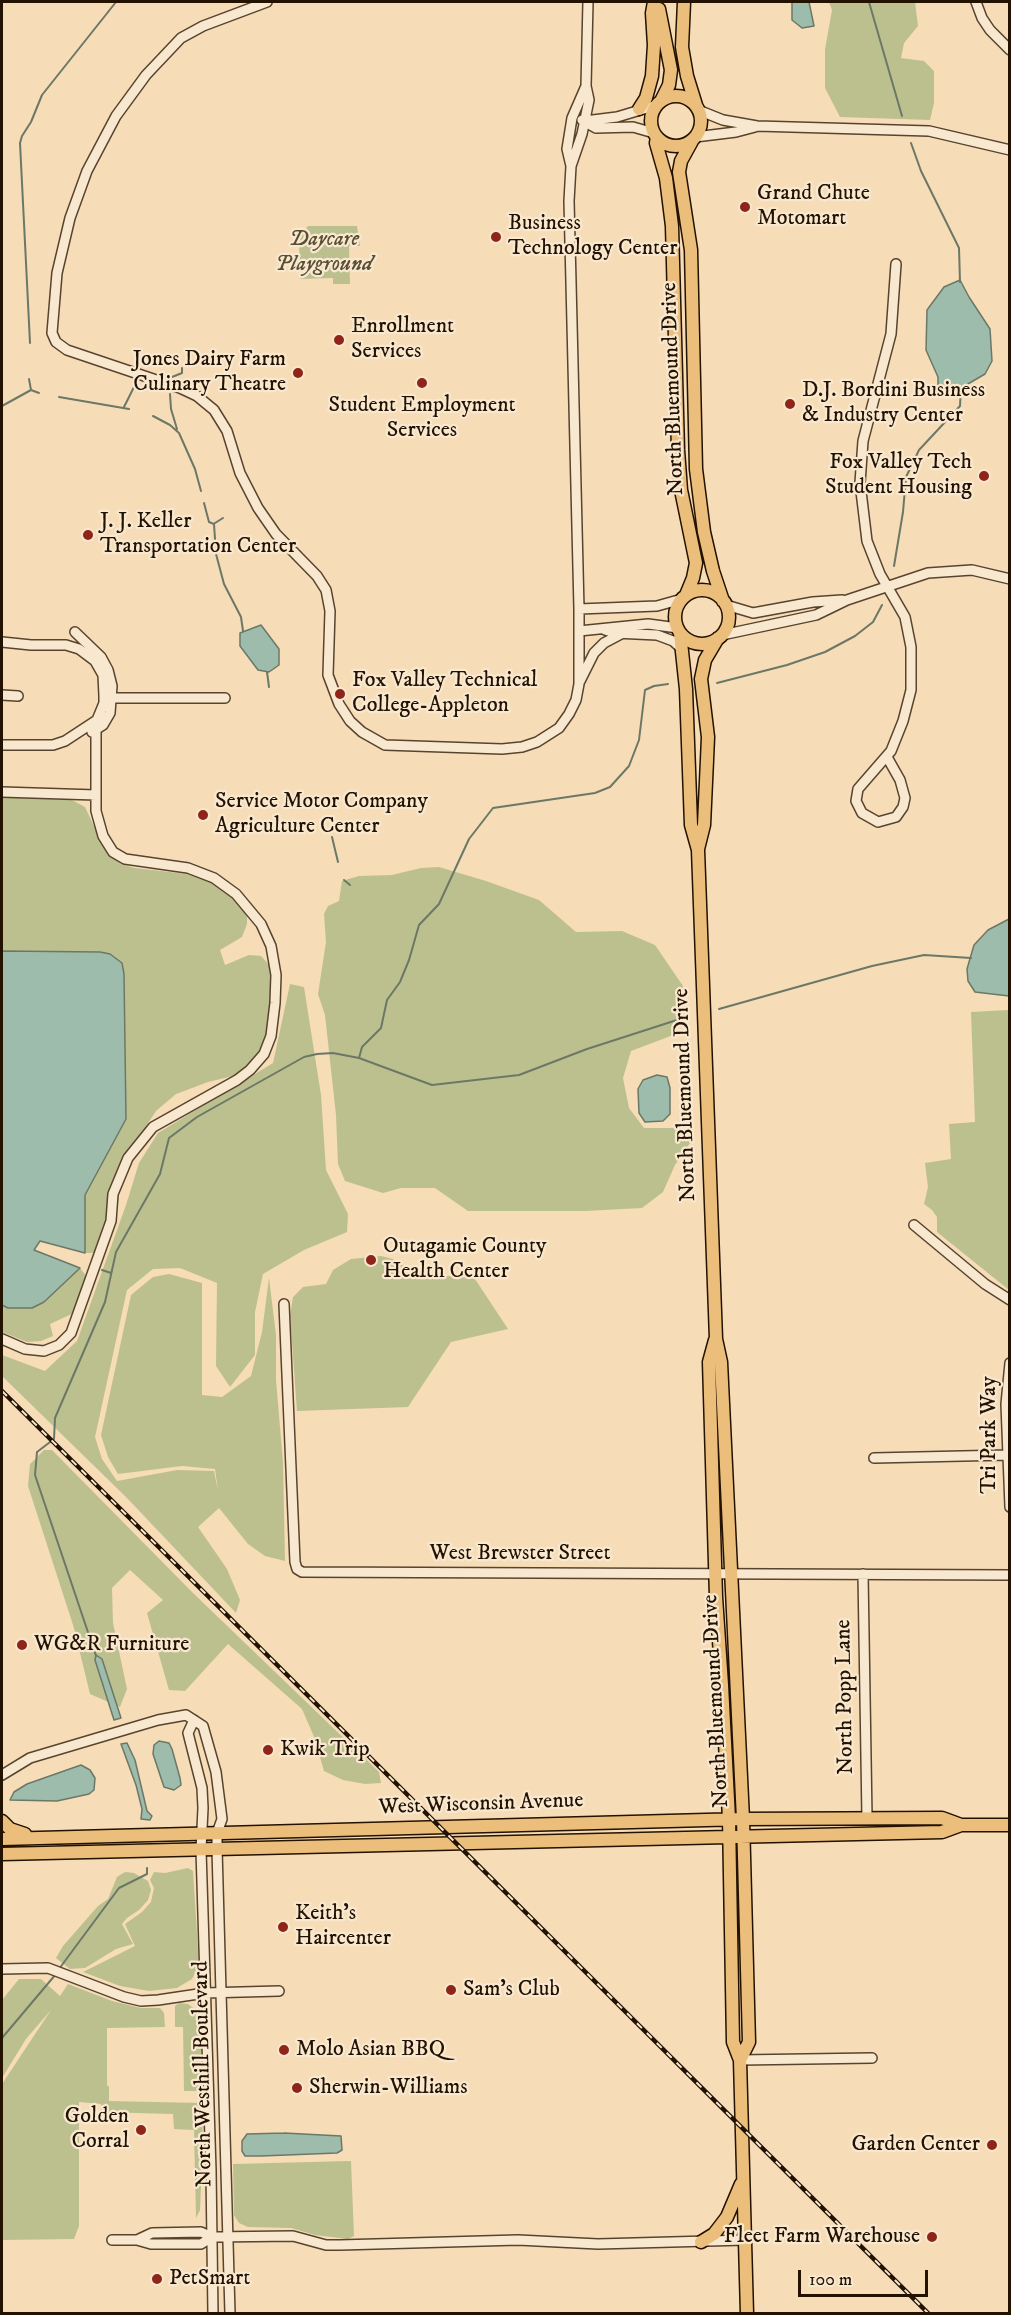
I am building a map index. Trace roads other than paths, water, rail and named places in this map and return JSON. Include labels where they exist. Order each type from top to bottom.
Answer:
[{"type":"main road","points":[[656,2],[671,70],[669,85],[651,119],[656,135],[664,143],[674,146],[683,145],[693,139],[701,124],[687,76],[682,47],[684,2]]},
{"type":"main road","points":[[639,109],[646,98],[652,76],[654,45],[652,14],[656,2]]},
{"type":"main road","points":[[659,103],[670,97],[680,97],[689,100],[697,108]]},
{"type":"main road","name":"North Bluemound Drive","points":[[656,135],[656,143],[666,178],[672,226],[681,490],[696,563],[693,578],[684,597]]},
{"type":"main road","name":"North Bluemound Drive","points":[[693,139],[681,161],[679,176],[691,250],[696,469],[704,531],[714,575],[725,603]]},
{"type":"main road","points":[[706,590],[716,594],[725,603],[728,621],[720,636],[708,642],[698,643],[688,639],[679,630],[675,613],[684,597],[695,591],[706,590]]},
{"type":"main road","name":"North Bluemound Drive","points":[[679,630],[682,649],[691,825],[698,850],[716,1339],[721,1362],[744,1836],[749,2042],[741,2060]]},
{"type":"main road","name":"North Bluemound Drive","points":[[698,850],[704,825],[708,737],[701,679],[705,660],[720,636]]},
{"type":"main road","name":"North Bluemound Drive","points":[[716,1339],[709,1362],[715,1574],[729,1819],[733,2042],[741,2060],[747,2313]]},
{"type":"main road","name":"West Wisconsin Avenue","points":[[2,1839],[729,1819],[942,1818],[961,1825],[1010,1825]]},
{"type":"main road","points":[[2,1821],[13,1831],[47,1838]]},
{"type":"main road","name":"West Wisconsin Avenue","points":[[2,1854],[942,1832],[961,1825]]},
{"type":"main road","points":[[701,2241],[714,2234],[727,2217],[743,2177]]},
{"type":"street","points":[[267,2],[193,30],[181,38],[146,75],[116,116],[87,171],[68,226],[58,263],[53,299],[51,328],[54,338],[59,345],[69,351],[192,393],[214,410],[227,430],[240,473],[258,508],[276,534],[312,570],[326,590],[330,611],[329,679],[339,704],[350,721],[362,732],[385,745],[502,749],[522,747],[537,742],[559,728],[573,707],[579,684],[594,654],[604,644],[624,633]]},
{"type":"street","points":[[579,684],[569,201],[571,166],[589,100],[586,86],[588,2]]},
{"type":"street","points":[[976,2],[990,30],[1010,50]]},
{"type":"street","points":[[571,166],[567,149],[572,118],[586,86]]},
{"type":"street","points":[[585,121],[617,117],[659,103]]},
{"type":"street","points":[[697,108],[723,120],[757,126],[928,131],[945,133],[1010,150]]},
{"type":"street","points":[[572,118],[585,121],[596,128],[633,127],[656,135]]},
{"type":"street","points":[[693,139],[757,126]]},
{"type":"street","points":[[887,757],[900,780],[905,798],[903,807],[896,817],[878,822],[867,818],[862,813],[856,801],[858,789],[887,757],[903,721],[910,690],[912,663],[905,617],[880,574],[867,541],[860,483],[863,441],[891,334],[896,264]]},
{"type":"street","points":[[720,636],[816,615],[847,600],[928,573],[950,570],[982,572],[1010,579]]},
{"type":"street","points":[[579,609],[644,607],[684,597]]},
{"type":"street","points":[[725,603],[753,613],[813,602],[847,600]]},
{"type":"street","points":[[605,630],[615,626],[648,624],[679,630]]},
{"type":"street","points":[[579,631],[605,630],[657,635],[673,641],[682,649]]},
{"type":"street","points":[[69,745],[103,725],[110,713],[112,698],[108,670],[101,657],[75,632]]},
{"type":"street","points":[[2,642],[66,645],[79,649],[95,661],[103,675],[104,703],[97,720],[64,741],[53,745],[2,745]]},
{"type":"street","points":[[2,694],[18,696]]},
{"type":"street","points":[[112,698],[225,698]]},
{"type":"street","points":[[2,1339],[25,1349],[44,1351],[59,1345],[71,1333],[111,1221],[113,1194],[128,1158],[153,1127],[237,1080],[250,1070],[264,1054],[271,1036],[276,975],[271,946],[261,924],[236,894],[214,878],[188,868],[125,859],[113,852],[99,825],[96,795],[96,730]]},
{"type":"street","points":[[2,792],[96,795]]},
{"type":"street","points":[[914,1225],[985,1284],[1010,1300]]},
{"type":"street","name":"West Brewster Street","points":[[284,1304],[297,1569],[310,1573],[1010,1575]]},
{"type":"street","name":"Tri Park Way","points":[[1010,1363],[1006,1404],[1010,1507]]},
{"type":"street","points":[[874,1458],[1007,1455]]},
{"type":"street","name":"North Popp Lane","points":[[863,1574],[867,1818]]},
{"type":"street","points":[[2,1775],[30,1758],[131,1728],[178,1716],[186,1715],[194,1720]]},
{"type":"street","name":"North Westhill Boulevard","points":[[213,2313],[201,1850],[202,1788],[188,1733],[194,1720],[203,1726],[216,1772],[222,1819],[217,1833],[217,1849],[230,2313]]},
{"type":"street","points":[[2,1969],[48,1968],[124,1997],[141,2001],[205,1993],[279,1990]]},
{"type":"street","points":[[741,2060],[872,2058]]},
{"type":"street","points":[[112,2240],[137,2240],[152,2233],[201,2232],[212,2237],[228,2238],[293,2236],[326,2245],[340,2246],[518,2240],[575,2244],[745,2240]]},
{"type":"waterway","points":[[30,343],[20,143],[42,95],[116,2]]},
{"type":"waterway","points":[[869,2],[902,116]]},
{"type":"waterway","points":[[911,143],[921,171],[959,248],[960,282]]},
{"type":"waterway","points":[[172,377],[182,373],[182,368]]},
{"type":"waterway","points":[[29,379],[31,390],[39,393]]},
{"type":"waterway","points":[[124,407],[137,381]]},
{"type":"waterway","points":[[894,566],[906,477],[919,450],[960,406],[961,387]]},
{"type":"waterway","points":[[2,406],[31,390]]},
{"type":"waterway","points":[[170,394],[171,409],[177,429]]},
{"type":"waterway","points":[[59,397],[129,409]]},
{"type":"waterway","points":[[153,416],[179,433],[195,469],[201,491]]},
{"type":"waterway","points":[[204,503],[209,522],[214,524],[216,554],[224,584],[241,617],[243,631]]},
{"type":"waterway","points":[[215,523],[223,518]]},
{"type":"waterway","points":[[717,683],[787,665],[825,652],[855,636],[873,622],[882,605]]},
{"type":"waterway","points":[[267,672],[269,687]]},
{"type":"waterway","points":[[359,1058],[362,1047],[381,1028],[387,1000],[400,982],[419,925],[439,904],[469,839],[493,808],[595,793],[610,787],[629,766],[639,740],[645,690],[668,684]]},
{"type":"waterway","points":[[332,837],[338,862]]},
{"type":"waterway","points":[[344,880],[350,885]]},
{"type":"waterway","points":[[719,1009],[872,966],[924,955],[971,958]]},
{"type":"waterway","points":[[96,1656],[35,1475],[37,1452],[54,1439],[55,1418],[105,1302],[116,1252],[160,1174],[169,1138],[197,1117],[304,1057],[333,1053],[359,1058],[432,1085],[519,1075],[587,1049],[680,1019]]},
{"type":"waterway","points":[[102,1270],[111,1273]]},
{"type":"waterway","points":[[59,1969],[119,1888],[147,1874],[147,1868]]},
{"type":"waterway","points":[[2,2038],[56,1974]]},
{"type":"railway","points":[[2,1391],[929,2314]]},
{"type":"place","name":"Grand Chute Motomart","points":[[745,207]]},
{"type":"place","name":"Business Technology Center","points":[[496,237]]},
{"type":"place","name":"Enrollment Services","points":[[339,340]]},
{"type":"place","name":"Jones Dairy Farm Culinary Theatre","points":[[298,373]]},
{"type":"place","name":"Student Employment Services","points":[[422,383]]},
{"type":"place","name":"D.J. Bordini Business & Industry Center","points":[[790,404]]},
{"type":"place","name":"Fox Valley Tech Student Housing","points":[[984,476]]},
{"type":"place","name":"J. J. Keller Transportation Center","points":[[88,535]]},
{"type":"place","name":"Fox Valley Technical College-Appleton","points":[[340,694]]},
{"type":"place","name":"Service Motor Company Agriculture Center","points":[[203,815]]},
{"type":"place","name":"Outagamie County Health Center","points":[[371,1260]]},
{"type":"place","name":"WG&R Furniture","points":[[22,1645]]},
{"type":"place","name":"Kwik Trip","points":[[268,1750]]},
{"type":"place","name":"Keith's Haircenter","points":[[283,1927]]},
{"type":"place","name":"Sam's Club","points":[[451,1990]]},
{"type":"place","name":"Molo Asian BBQ","points":[[284,2050]]},
{"type":"place","name":"Sherwin-Williams","points":[[297,2088]]},
{"type":"place","name":"Golden Corral","points":[[141,2130]]},
{"type":"place","name":"Garden Center","points":[[992,2145]]},
{"type":"place","name":"Fleet Farm Warehouse","points":[[932,2237]]},
{"type":"place","name":"PetSmart","points":[[157,2279]]},
{"type":"park label","name":"Daycare Playground","points":[[324,252]]}]
